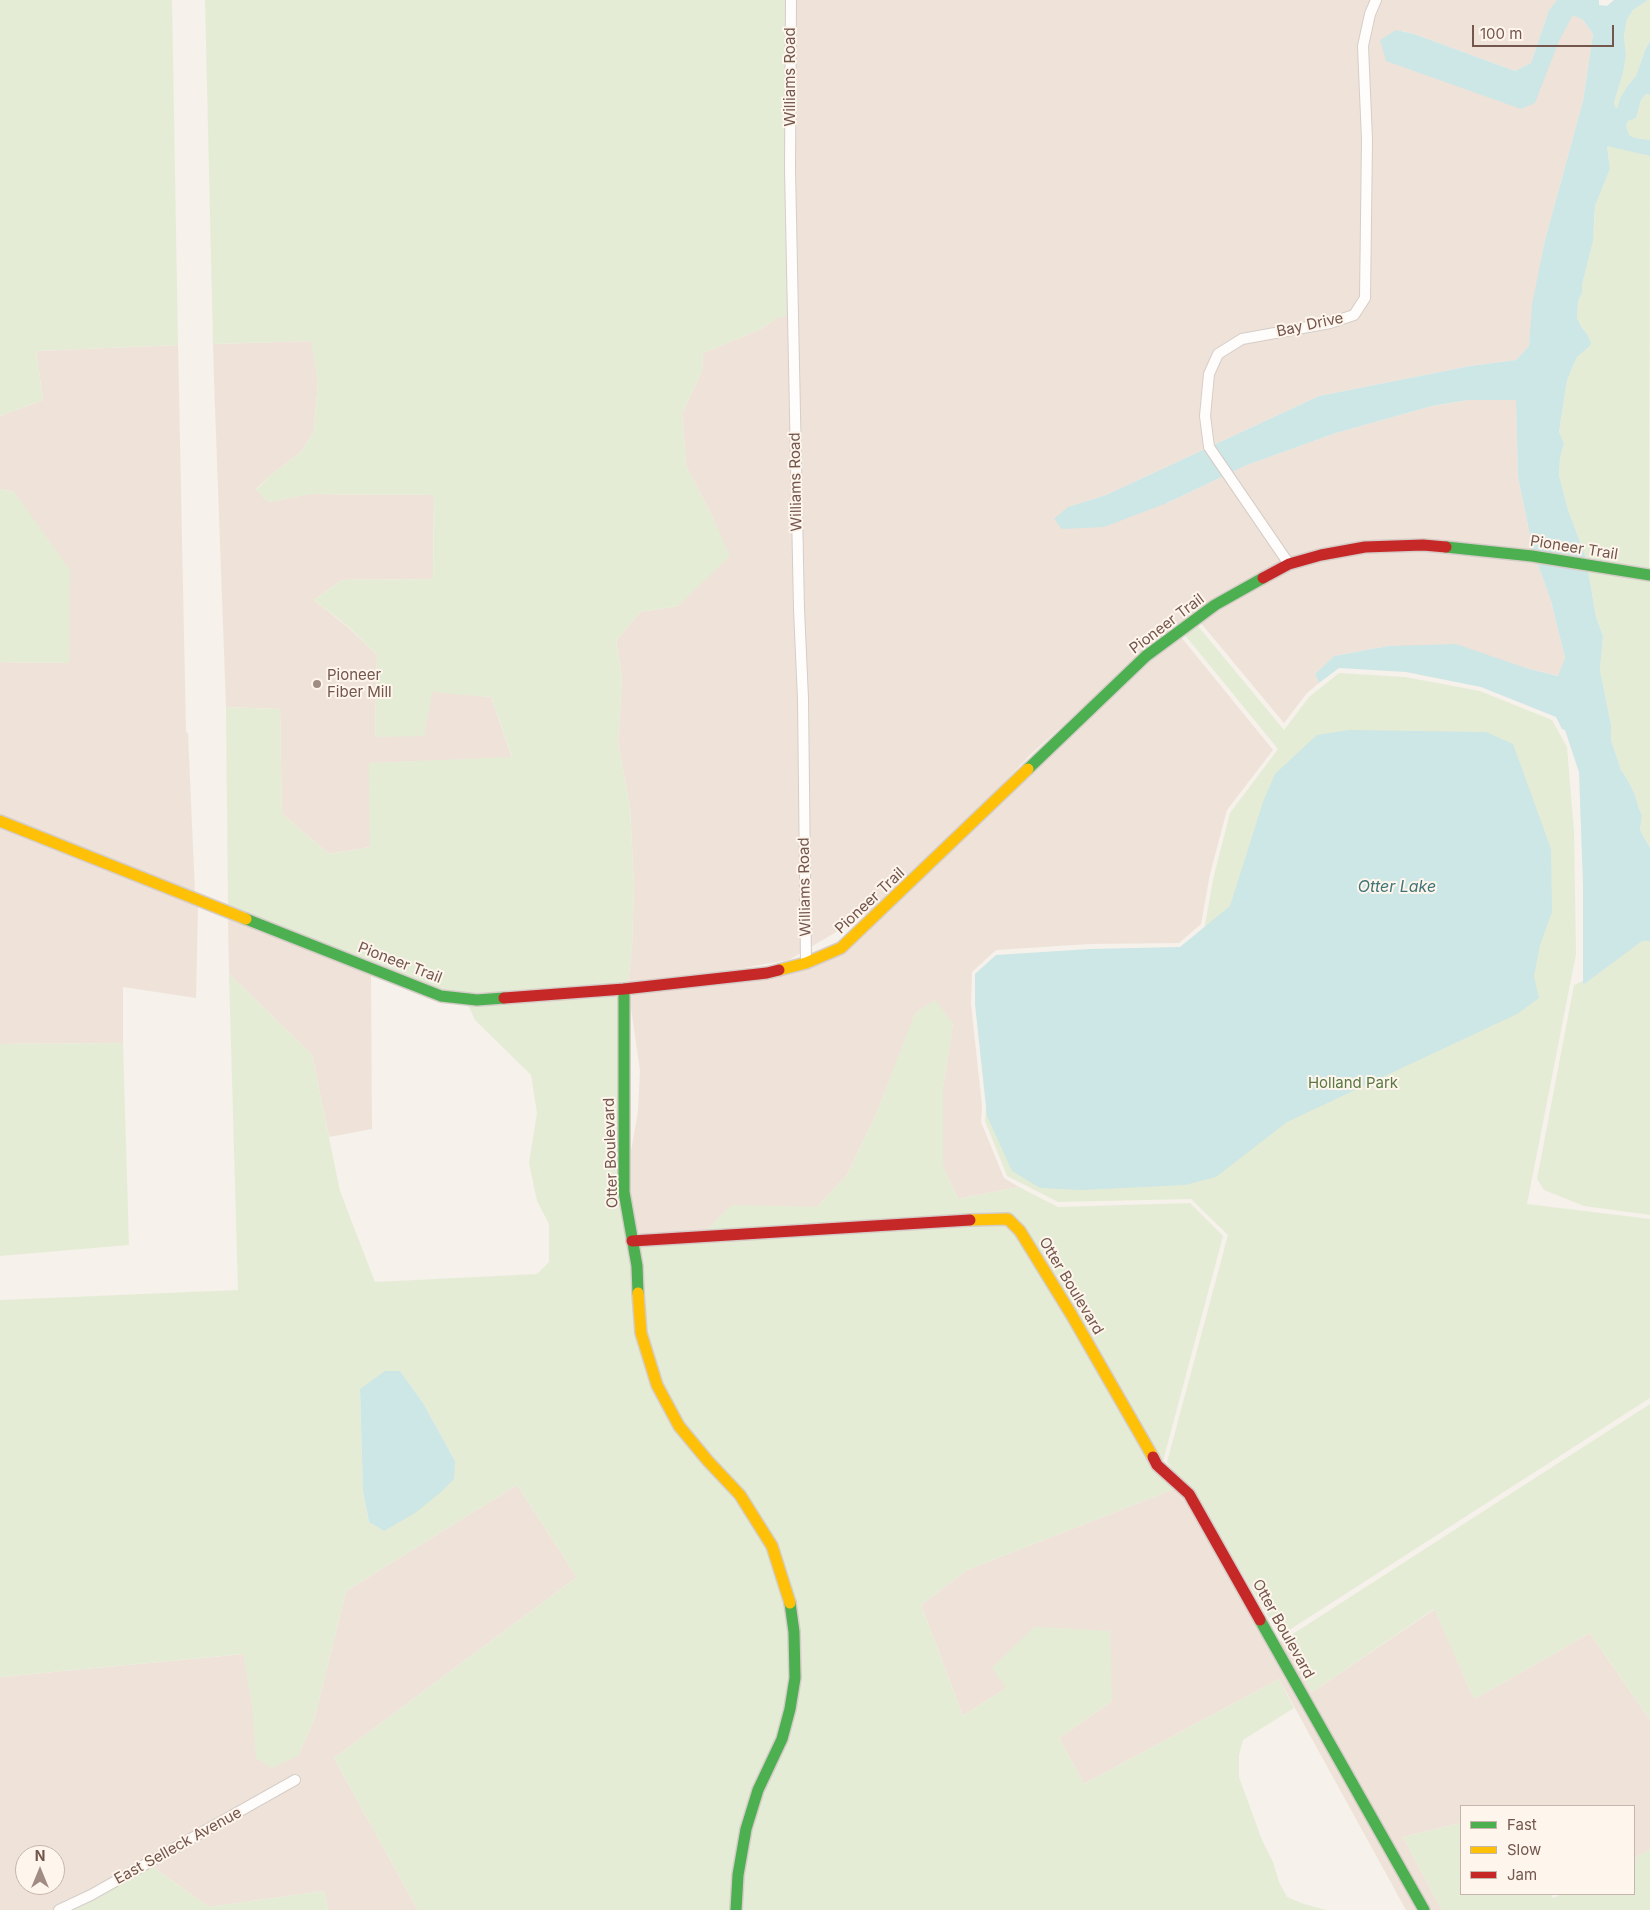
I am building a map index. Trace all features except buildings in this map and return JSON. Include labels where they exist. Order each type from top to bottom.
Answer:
[{"type":"street","name":"Williams Road","points":[[791,0],[790,169],[798,609],[803,698],[806,964]]},
{"type":"street","name":"Bay Drive","points":[[1289,564],[1209,447],[1205,416],[1209,374],[1218,354],[1242,339],[1330,323],[1354,315],[1365,298],[1366,140],[1363,46],[1370,14],[1376,0]]},
{"type":"street","name":"Pioneer Trail","points":[[0,821],[441,996],[477,1000],[624,989],[767,974],[806,964],[841,948],[1146,656],[1215,605],[1289,564],[1321,555],[1365,547],[1423,545],[1532,556],[1650,574]]},
{"type":"street","name":"Otter Boulevard","points":[[624,989],[624,1192],[632,1241],[995,1218],[1008,1219],[1020,1231],[1071,1314],[1157,1465],[1189,1494],[1424,1910]]},
{"type":"street","points":[[632,1241],[637,1266],[638,1308],[642,1333],[657,1385],[684,1433],[708,1462],[740,1495],[759,1524],[772,1546],[790,1602],[796,1652],[795,1678],[790,1709],[782,1739],[758,1790],[746,1829],[738,1876],[736,1910]]},
{"type":"street","name":"East Selleck Avenue","points":[[59,1910],[99,1890],[295,1780]]},
{"type":"shaded area","points":[[790,0],[1557,0],[1549,10],[1531,63],[1515,71],[1414,34],[1396,30],[1521,109],[1573,14],[1583,20],[1593,34],[1583,101],[1545,240],[1533,304],[1529,346],[1516,360],[1470,366],[1319,396],[1106,495],[1068,507],[1167,503],[1247,465],[1336,433],[1432,406],[1468,400],[1516,400],[1518,477],[1533,550],[1423,540],[1288,559],[1128,667],[1030,755],[969,820],[880,906],[789,960],[703,975],[628,983],[632,946],[634,886],[630,807],[618,743],[622,677],[616,641],[640,612],[678,606],[714,520],[686,466],[682,413],[702,371],[703,353],[761,329],[775,319]]},
{"type":"shaded area","points":[[312,341],[318,381],[314,431],[302,451],[256,489],[268,502],[310,494],[434,495],[433,579],[342,580],[314,600],[349,628],[377,655],[375,737],[432,691],[491,697],[512,758],[370,763],[370,847],[329,854],[282,814],[280,709],[226,707],[214,379],[213,344]]},
{"type":"shaded area","points":[[178,345],[186,732],[188,733],[195,894],[0,815],[0,662],[69,663],[14,492],[0,489],[0,416],[43,400],[36,351]]},
{"type":"shaded area","points":[[1422,551],[1537,562],[1551,601],[1565,658],[1559,676],[1526,668],[1388,646],[1334,656],[1315,674],[1319,683],[1307,693],[1284,723],[1200,622],[1291,569],[1322,560],[1366,553]]},
{"type":"shaded area","points":[[1181,637],[1273,750],[1227,810],[1210,874],[1201,924],[1179,943],[1090,944],[996,950],[972,972],[971,1004],[982,1106],[981,1122],[1004,1178],[1019,1187],[958,1199],[943,1167],[943,1087],[953,1023],[895,1067],[875,1117],[847,1175],[817,1207],[778,1207],[702,1234],[652,1238],[636,1232],[629,1191],[629,1163],[638,1111],[640,1071],[629,994],[843,954],[1149,661]]},
{"type":"shaded area","points":[[0,827],[198,906],[196,998],[123,987],[123,1043],[0,1044]]},
{"type":"shaded area","points":[[228,918],[371,974],[372,1129],[329,1137],[312,1055],[229,974]]},
{"type":"shaded area","points":[[517,1485],[577,1577],[334,1758],[418,1910],[328,1910],[324,1891],[209,1907],[147,1863],[67,1910],[0,1910],[0,1677],[244,1654],[252,1704],[298,1756],[314,1720],[346,1591]]},
{"type":"shaded area","points":[[1179,1487],[1278,1640],[1285,1639],[1312,1692],[1435,1609],[1474,1699],[1590,1633],[1650,1720],[1650,1850],[1635,1858],[1635,1805],[1460,1805],[1460,1823],[1403,1837],[1442,1910],[1406,1910],[1279,1679],[1084,1784],[1059,1738],[1112,1701],[1006,1688],[963,1716],[921,1605],[967,1570]]},
{"type":"green space","points":[[0,0],[172,0],[178,345],[36,351],[43,400],[0,416]]},
{"type":"green space","points":[[205,0],[790,0],[794,314],[775,319],[761,329],[703,353],[702,371],[682,413],[686,466],[730,556],[678,606],[640,612],[616,641],[622,677],[618,743],[630,807],[634,886],[632,946],[628,983],[477,995],[442,991],[228,906],[226,707],[280,709],[282,814],[329,854],[370,847],[369,763],[512,757],[491,697],[432,692],[424,736],[375,737],[377,655],[349,627],[314,600],[342,580],[433,579],[434,495],[310,494],[268,502],[256,490],[270,476],[302,451],[314,431],[318,381],[311,341],[213,344]]},
{"type":"green space","points":[[1650,0],[1650,41],[1636,76],[1620,98],[1619,107],[1616,108],[1614,103],[1626,56],[1624,36],[1627,19],[1633,10]]},
{"type":"green space","points":[[1646,94],[1650,95],[1650,140],[1635,138],[1629,135],[1626,126],[1628,121],[1636,117],[1641,100]]},
{"type":"green space","points":[[1607,145],[1650,156],[1649,569],[1586,558],[1568,510],[1559,475],[1560,458],[1564,443],[1559,433],[1567,380],[1577,357],[1590,346],[1591,342],[1577,318],[1578,301],[1582,293],[1582,285],[1591,248],[1595,206],[1610,169]]},
{"type":"green space","points":[[0,489],[14,492],[70,570],[69,663],[0,662]]},
{"type":"green space","points":[[1588,570],[1650,580],[1650,848],[1640,830],[1642,815],[1635,795],[1621,770],[1611,740],[1611,725],[1600,670],[1603,636],[1596,617]]},
{"type":"green space","name":"Holland Park","points":[[1197,625],[1284,730],[1309,697],[1339,673],[1405,677],[1480,691],[1552,720],[1567,747],[1574,832],[1576,954],[1527,1204],[1650,1219],[1650,1398],[1280,1636],[1219,1535],[1167,1462],[1228,1235],[1191,1199],[1058,1202],[1007,1176],[985,1121],[995,973],[1198,963],[1214,875],[1230,813],[1278,749],[1184,634]]},
{"type":"green space","points":[[1642,940],[1650,941],[1650,1215],[1584,1206],[1544,1190],[1537,1179],[1574,985],[1583,981],[1583,985]]},
{"type":"green space","points":[[229,974],[312,1055],[340,1191],[375,1282],[537,1274],[549,1262],[549,1224],[537,1201],[529,1163],[537,1113],[531,1075],[475,1020],[468,1005],[620,995],[627,1237],[644,1363],[737,1499],[767,1549],[786,1603],[791,1652],[786,1708],[731,1910],[418,1910],[334,1758],[577,1577],[517,1485],[346,1591],[314,1720],[298,1756],[272,1768],[256,1758],[252,1704],[243,1654],[0,1677],[0,1300],[238,1290]],"holes":[[[400,1371],[423,1403],[455,1461],[384,1531],[369,1522],[363,1491],[360,1389]]]},
{"type":"green space","points":[[935,1000],[953,1023],[943,1087],[943,1167],[958,1199],[1019,1187],[1058,1207],[1190,1203],[1223,1236],[1163,1461],[1163,1464],[1179,1487],[967,1570],[921,1605],[963,1716],[1006,1688],[992,1668],[1034,1627],[1110,1631],[1112,1701],[1059,1738],[1084,1784],[1279,1679],[1294,1708],[1243,1740],[1239,1755],[1239,1777],[1262,1840],[1287,1897],[1326,1910],[741,1910],[743,1876],[756,1810],[795,1711],[788,1575],[683,1423],[662,1383],[646,1332],[636,1232],[652,1238],[702,1234],[732,1205],[817,1207],[847,1175],[875,1117],[915,1013]]},
{"type":"green space","points":[[123,1043],[129,1245],[0,1256],[0,1044]]},
{"type":"green space","points":[[1650,1404],[1650,1720],[1590,1633],[1474,1699],[1434,1609],[1312,1692],[1285,1639]]},
{"type":"green space","points":[[1460,1823],[1460,1895],[1552,1895],[1553,1898],[1560,1895],[1635,1895],[1635,1858],[1650,1850],[1650,1910],[1442,1910],[1403,1837]]},
{"type":"green space","points":[[147,1863],[209,1907],[324,1891],[328,1910],[67,1910]]},
{"type":"water","points":[[1557,0],[1599,0],[1599,5],[1607,6],[1614,0],[1648,0],[1633,10],[1627,19],[1624,36],[1626,56],[1614,103],[1616,108],[1618,107],[1620,98],[1636,76],[1650,41],[1650,95],[1646,94],[1641,100],[1636,118],[1628,121],[1626,126],[1629,135],[1635,138],[1650,140],[1650,156],[1607,146],[1610,169],[1595,206],[1593,241],[1582,285],[1582,293],[1578,301],[1577,318],[1591,342],[1590,346],[1577,357],[1567,380],[1559,432],[1564,443],[1560,458],[1559,475],[1568,510],[1586,558],[1533,550],[1518,477],[1516,400],[1468,400],[1432,406],[1336,433],[1247,465],[1167,503],[1104,527],[1062,529],[1054,519],[1068,507],[1106,495],[1319,396],[1470,366],[1516,360],[1529,346],[1532,304],[1545,240],[1583,101],[1593,34],[1583,20],[1573,15],[1559,41],[1535,103],[1521,109],[1386,61],[1380,40],[1396,30],[1414,34],[1515,71],[1531,63],[1549,10]]},
{"type":"water","points":[[1537,562],[1588,570],[1596,617],[1603,636],[1600,670],[1611,725],[1611,740],[1621,770],[1635,795],[1642,815],[1640,830],[1650,848],[1650,941],[1642,941],[1583,985],[1583,885],[1579,772],[1565,730],[1562,729],[1556,717],[1481,687],[1406,672],[1339,668],[1319,683],[1315,674],[1334,656],[1388,646],[1456,644],[1526,668],[1558,676],[1565,658],[1551,601]]},
{"type":"water","name":"Otter Lake","points":[[1349,730],[1486,732],[1513,744],[1551,849],[1552,912],[1540,945],[1534,976],[1539,998],[1517,1014],[1287,1122],[1216,1177],[1185,1185],[1082,1190],[1040,1188],[1012,1171],[987,1116],[975,1004],[975,974],[996,955],[1090,949],[1180,947],[1230,906],[1263,802],[1275,774],[1317,735]]},
{"type":"water","points":[[385,1371],[400,1371],[423,1403],[455,1461],[454,1479],[441,1492],[415,1513],[384,1531],[369,1522],[363,1491],[360,1389]]},
{"type":"traffic: fast","points":[[1446,547],[1532,556],[1650,575]]},
{"type":"traffic: fast","points":[[1028,769],[1146,656],[1215,605],[1263,578]]},
{"type":"traffic: fast","points":[[246,919],[441,996],[477,1000],[504,998]]},
{"type":"traffic: fast","points":[[624,989],[624,1192],[637,1266],[638,1293]]},
{"type":"traffic: fast","points":[[736,1910],[738,1875],[746,1829],[758,1790],[782,1739],[790,1709],[795,1678],[794,1632],[790,1603]]},
{"type":"traffic: fast","points":[[1260,1620],[1424,1910]]},
{"type":"traffic: slow","points":[[779,970],[806,963],[841,948],[1028,769]]},
{"type":"traffic: slow","points":[[0,821],[246,919]]},
{"type":"traffic: slow","points":[[970,1220],[1008,1219],[1020,1231],[1071,1314],[1153,1457]]},
{"type":"traffic: slow","points":[[638,1293],[641,1333],[657,1385],[679,1426],[740,1495],[772,1546],[790,1603]]},
{"type":"traffic: jam","points":[[1263,578],[1289,564],[1321,555],[1365,547],[1423,545],[1446,547]]},
{"type":"traffic: jam","points":[[504,998],[624,989],[767,973],[779,970]]},
{"type":"traffic: jam","points":[[632,1241],[970,1220]]},
{"type":"traffic: jam","points":[[1153,1457],[1157,1465],[1189,1494],[1260,1620]]},
{"type":"place","name":"Pioneer Fiber Mill","points":[[317,684]]}]
